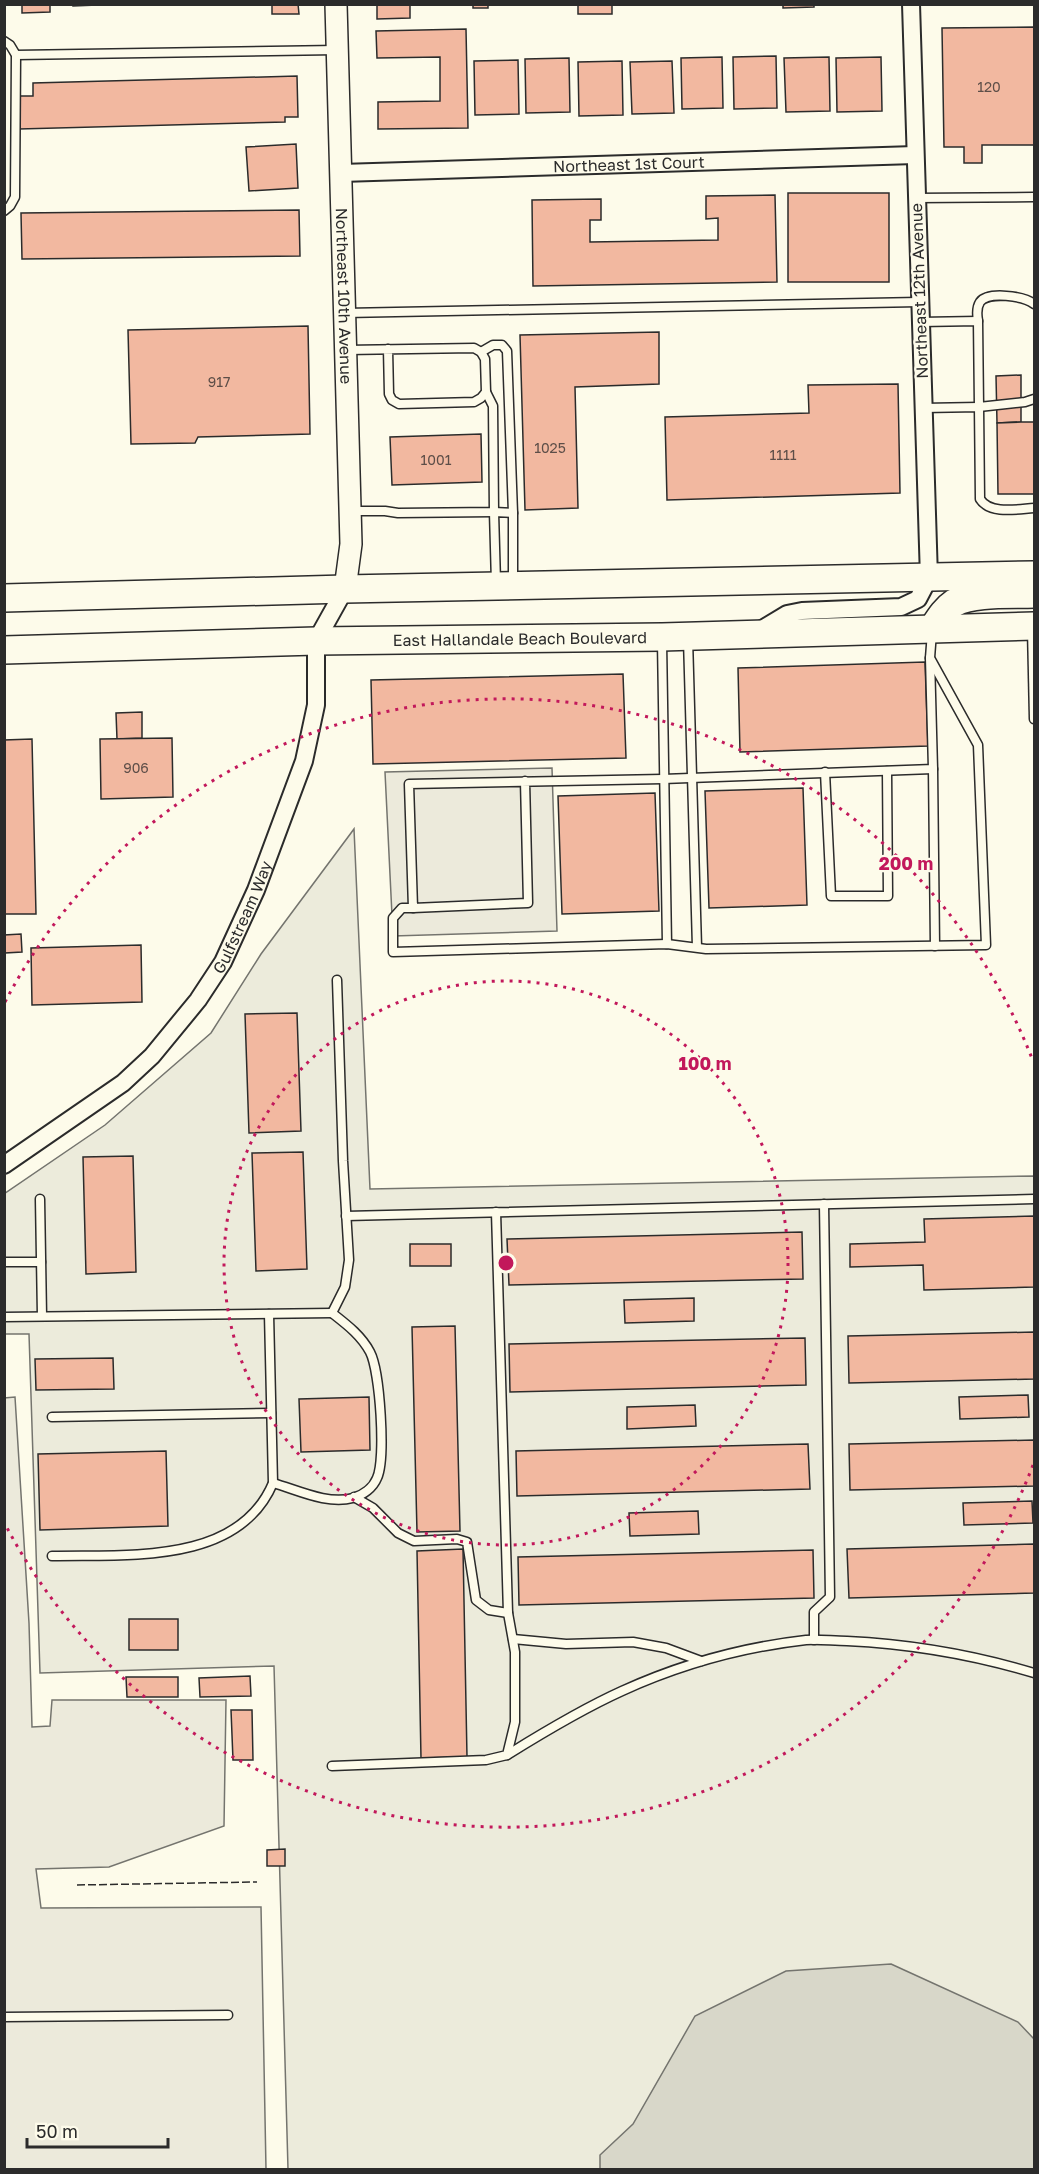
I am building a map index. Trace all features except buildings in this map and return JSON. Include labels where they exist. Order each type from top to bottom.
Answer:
[{"type":"main road","points":[[4,598],[1035,576]]},
{"type":"main road","points":[[933,628],[955,602],[991,595],[1035,594]]},
{"type":"main road","name":"East Hallandale Beach Boulevard","points":[[4,650],[316,641],[675,637],[1033,626]]},
{"type":"street","name":"Northeast 10th Avenue","points":[[336,4],[351,544],[345,589]]},
{"type":"street","name":"Northeast 12th Avenue","points":[[911,4],[929,578]]},
{"type":"street","name":"Northeast 1st Court","points":[[341,173],[915,155]]},
{"type":"street","points":[[750,634],[787,614],[802,611],[901,607],[918,599],[929,578]]},
{"type":"street","name":"Gulfstream Way","points":[[4,1164],[123,1083],[152,1056],[198,1000],[223,962],[256,890],[304,761],[316,705],[316,641],[345,589]]},
{"type":"lane","points":[[4,41],[10,45],[16,55],[15,197],[4,211]]},
{"type":"lane","points":[[16,55],[338,50]]},
{"type":"lane","points":[[916,198],[1035,197]]},
{"type":"lane","points":[[1035,304],[1017,296],[986,297],[980,301],[977,308],[980,499],[983,505],[990,509],[1035,508]]},
{"type":"lane","points":[[345,313],[919,302]]},
{"type":"lane","points":[[920,322],[978,321]]},
{"type":"lane","points":[[481,352],[493,345],[502,345],[507,351],[513,513],[504,586]]},
{"type":"lane","points":[[346,350],[474,348],[481,352],[485,359],[486,392],[493,406],[494,512],[504,586]]},
{"type":"lane","points":[[388,349],[389,394],[392,400],[399,404],[474,402],[486,392]]},
{"type":"lane","points":[[923,408],[979,407],[1035,399]]},
{"type":"lane","points":[[350,511],[513,513]]},
{"type":"lane","points":[[1033,626],[1035,719]]},
{"type":"lane","points":[[933,628],[930,658],[934,946]]},
{"type":"lane","points":[[675,637],[692,777],[696,947]]},
{"type":"lane","points":[[667,944],[663,779],[675,637]]},
{"type":"lane","points":[[525,781],[528,903],[402,908],[393,918],[393,952],[667,944],[696,947],[986,945],[978,745],[930,658]]},
{"type":"lane","points":[[413,908],[409,784],[663,779],[933,769]]},
{"type":"lane","points":[[825,772],[831,896],[888,896],[887,771]]},
{"type":"lane","points":[[332,1313],[345,1287],[349,1260],[337,980]]},
{"type":"lane","points":[[40,1199],[42,1316]]},
{"type":"lane","points":[[346,1216],[1035,1199]]},
{"type":"lane","points":[[814,1640],[814,1612],[830,1597],[824,1204]]},
{"type":"lane","points":[[496,1212],[508,1613],[515,1652],[515,1722],[507,1755]]},
{"type":"lane","points":[[4,1262],[41,1262]]},
{"type":"lane","points":[[4,1317],[332,1313],[354,1330],[371,1353],[378,1378],[381,1464],[376,1480],[367,1491],[337,1501],[273,1483]]},
{"type":"lane","points":[[52,1556],[170,1552],[203,1544],[232,1530],[267,1498],[273,1483],[269,1314]]},
{"type":"lane","points":[[52,1417],[271,1413]]},
{"type":"lane","points":[[354,1497],[373,1508],[398,1533],[414,1541],[456,1539],[467,1542],[476,1600],[489,1610],[508,1613]]},
{"type":"lane","points":[[513,1639],[566,1644],[633,1642],[666,1648],[701,1662]]},
{"type":"lane","points":[[332,1766],[486,1760],[507,1755],[556,1725],[622,1690],[701,1662],[749,1650],[814,1640],[874,1642],[950,1653],[991,1660],[1035,1674]]},
{"type":"lane","points":[[4,2017],[228,2015]]},
{"type":"shaded area","points":[[552,768],[557,931],[393,936],[385,772]]},
{"type":"shaded area","points":[[354,829],[370,1189],[1034,1176],[1034,2169],[288,2169],[274,1666],[40,1673],[29,1334],[5,1334],[4,1194],[105,1125],[211,1033],[261,954]]},
{"type":"shaded area","points":[[15,1397],[29,1623],[32,1727],[50,1726],[52,1700],[226,1700],[224,1826],[109,1867],[36,1869],[41,1908],[261,1907],[266,2169],[5,2170],[4,1398]]},
{"type":"shaded area","points":[[891,1964],[1018,2022],[1034,2039],[1034,2169],[600,2169],[600,2155],[633,2124],[695,2016],[786,1971]]},
{"type":"fence","points":[[77,1885],[257,1882]]}]
